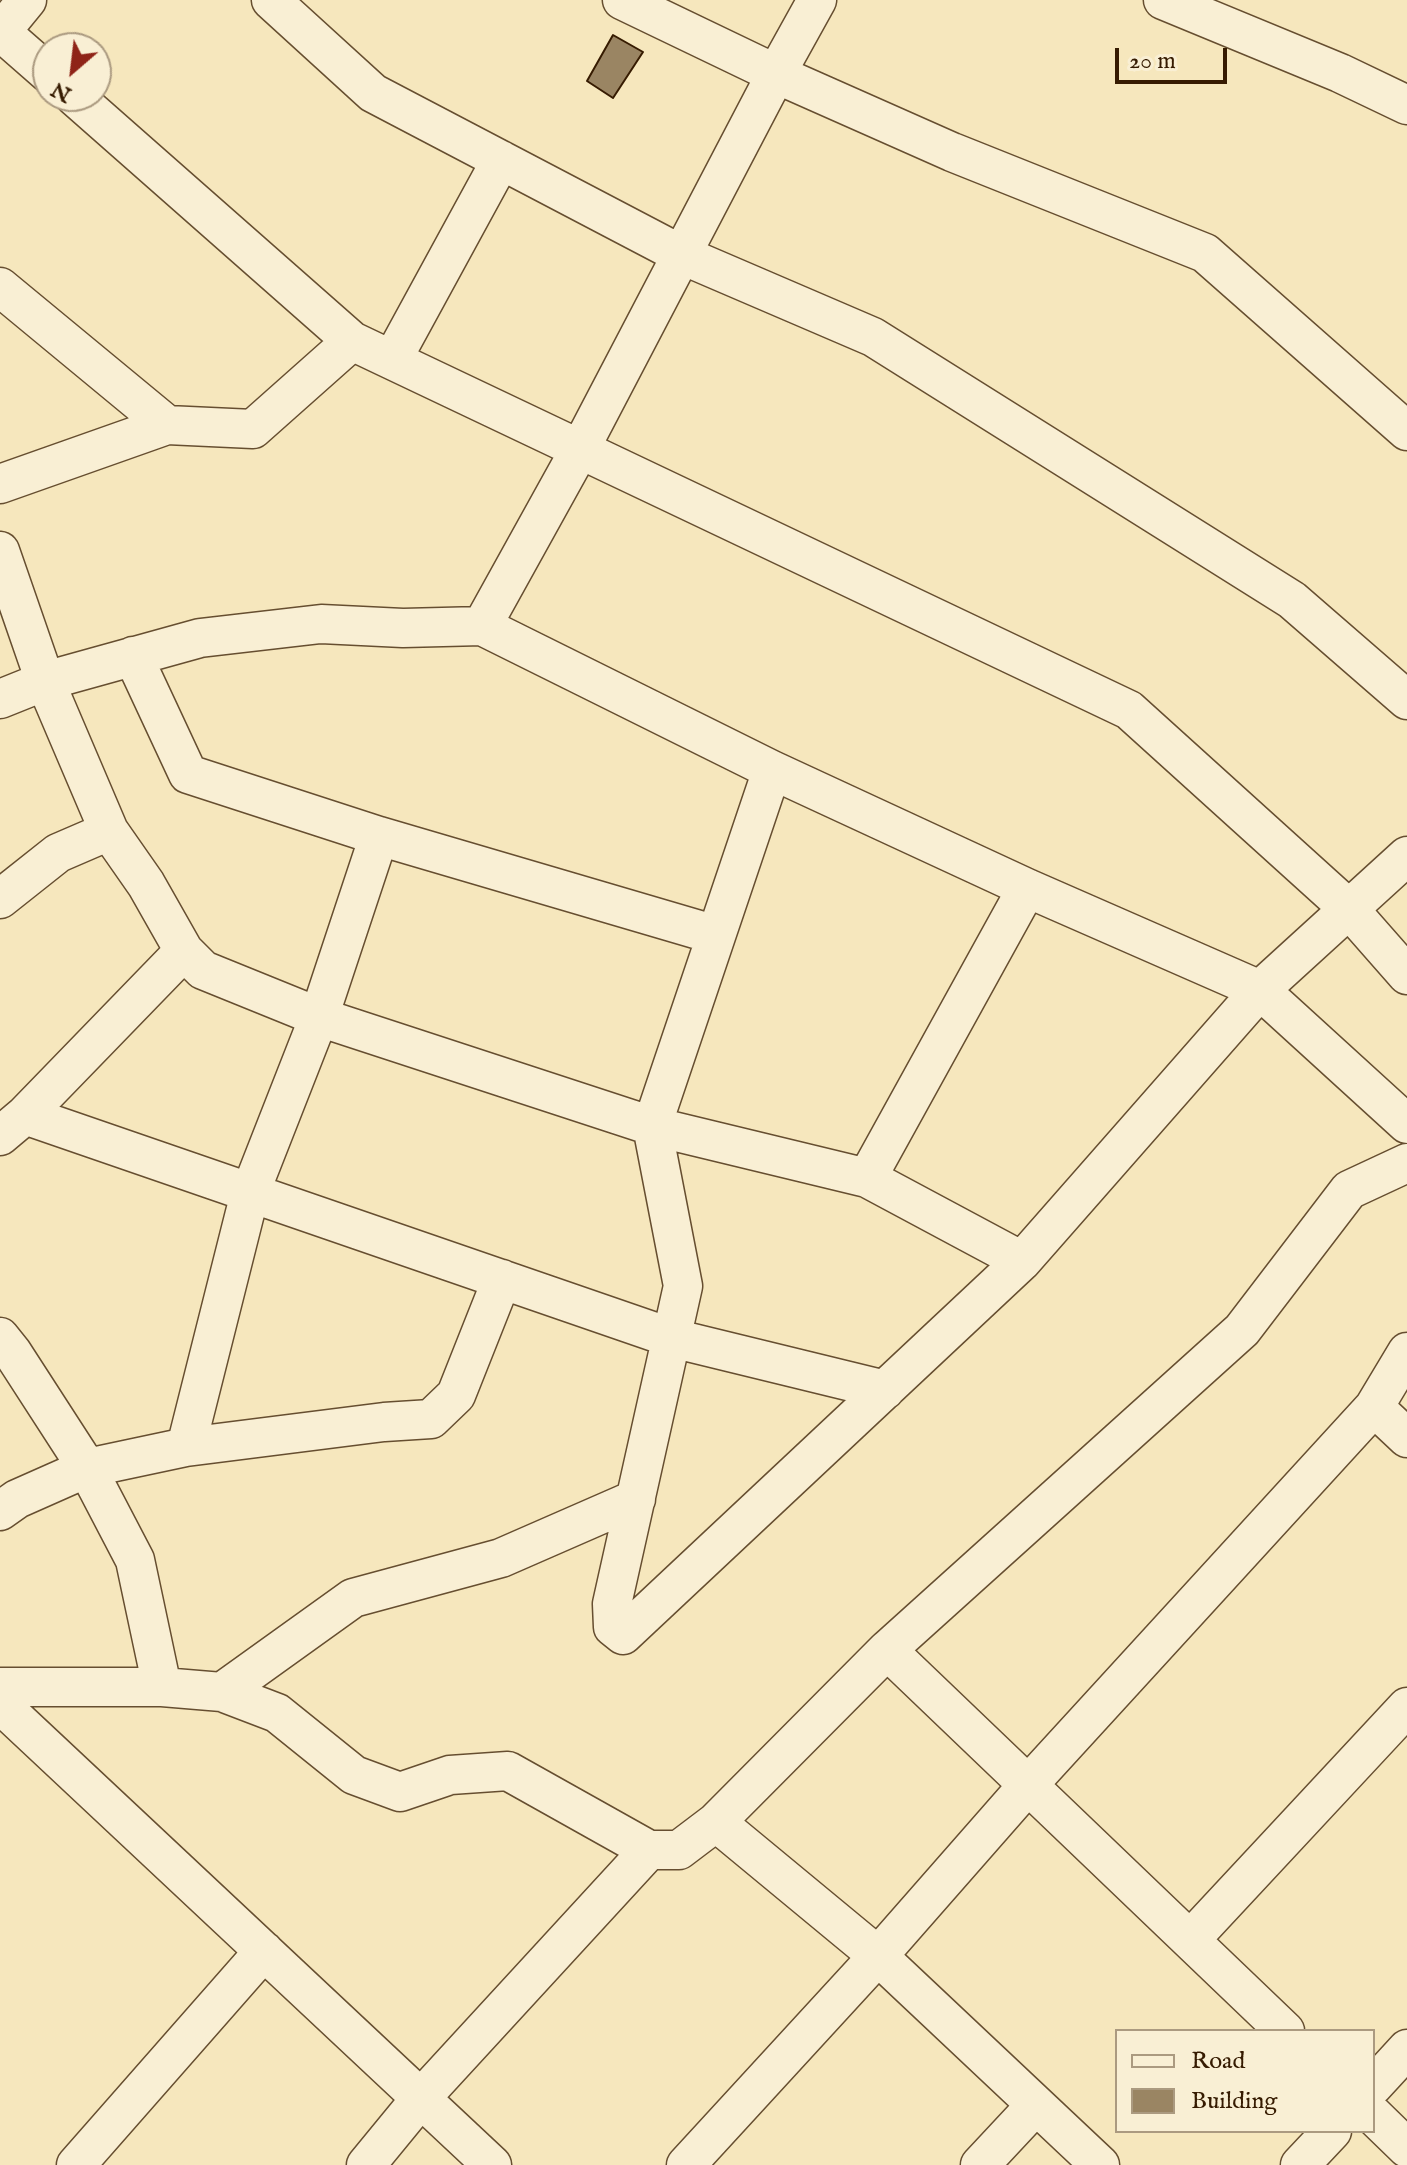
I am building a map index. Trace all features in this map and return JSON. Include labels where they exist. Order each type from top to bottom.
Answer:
[{"type":"street","points":[[27,0],[0,32],[32,59]]},
{"type":"street","points":[[271,0],[373,93],[682,255],[873,337],[1292,600],[1407,700]]},
{"type":"street","points":[[622,0],[776,74],[952,152],[1205,253],[1407,431]]},
{"type":"street","points":[[482,626],[580,449],[817,0]]},
{"type":"street","points":[[1163,0],[1340,73],[1407,105]]},
{"type":"street","points":[[92,112],[352,341],[1129,710],[1349,909],[1407,975]]},
{"type":"street","points":[[392,360],[501,160]]},
{"type":"street","points":[[0,287],[167,425]]},
{"type":"street","points":[[0,484],[167,425],[253,429],[352,341]]},
{"type":"street","points":[[0,551],[45,681],[109,831],[146,884],[184,951],[203,970],[319,1017],[652,1126],[867,1178],[1022,1261]]},
{"type":"street","points":[[0,699],[45,681],[200,638],[321,624],[403,628],[482,626],[772,770],[1027,888],[1260,990],[1407,1124]]},
{"type":"street","points":[[133,656],[188,774],[379,836],[716,935]]},
{"type":"street","points":[[772,770],[652,1126],[683,1286],[612,1604],[613,1627],[623,1635],[1022,1261],[1260,990],[1407,856]]},
{"type":"street","points":[[0,899],[58,853],[109,831]]},
{"type":"street","points":[[186,1447],[250,1193],[319,1017],[379,836]]},
{"type":"street","points":[[867,1178],[1027,888]]},
{"type":"street","points":[[184,951],[12,1125],[250,1193],[672,1338],[885,1390]]},
{"type":"street","points":[[0,1687],[162,1687],[222,1692],[277,1713],[354,1775],[400,1792],[450,1775],[508,1771],[649,1850],[679,1850],[716,1822],[887,1650],[1242,1330],[1349,1190],[1407,1163]]},
{"type":"street","points":[[0,1511],[17,1499],[87,1468],[186,1447],[431,1419],[456,1395],[502,1279]]},
{"type":"street","points":[[0,1337],[87,1468],[135,1560],[162,1687]]},
{"type":"street","points":[[686,2165],[1374,1407],[1407,1352]]},
{"type":"street","points":[[1374,1407],[1407,1438]]},
{"type":"street","points":[[222,1692],[353,1598],[501,1558],[636,1499]]},
{"type":"street","points":[[887,1650],[1283,2029]]},
{"type":"street","points":[[0,1704],[492,2165]]},
{"type":"street","points":[[1190,1940],[1407,1707]]},
{"type":"street","points":[[716,1822],[878,1956],[1100,2165]]},
{"type":"street","points":[[366,2165],[421,2098],[649,1850]]},
{"type":"street","points":[[76,2165],[264,1951]]},
{"type":"street","points":[[1375,2084],[1407,2049]]},
{"type":"street","points":[[980,2165],[1036,2105]]},
{"type":"street","points":[[1375,2117],[1407,2148]]},
{"type":"street","points":[[1300,2165],[1330,2133]]},
{"type":"building","points":[[613,35],[643,52],[613,98],[587,81]]}]
